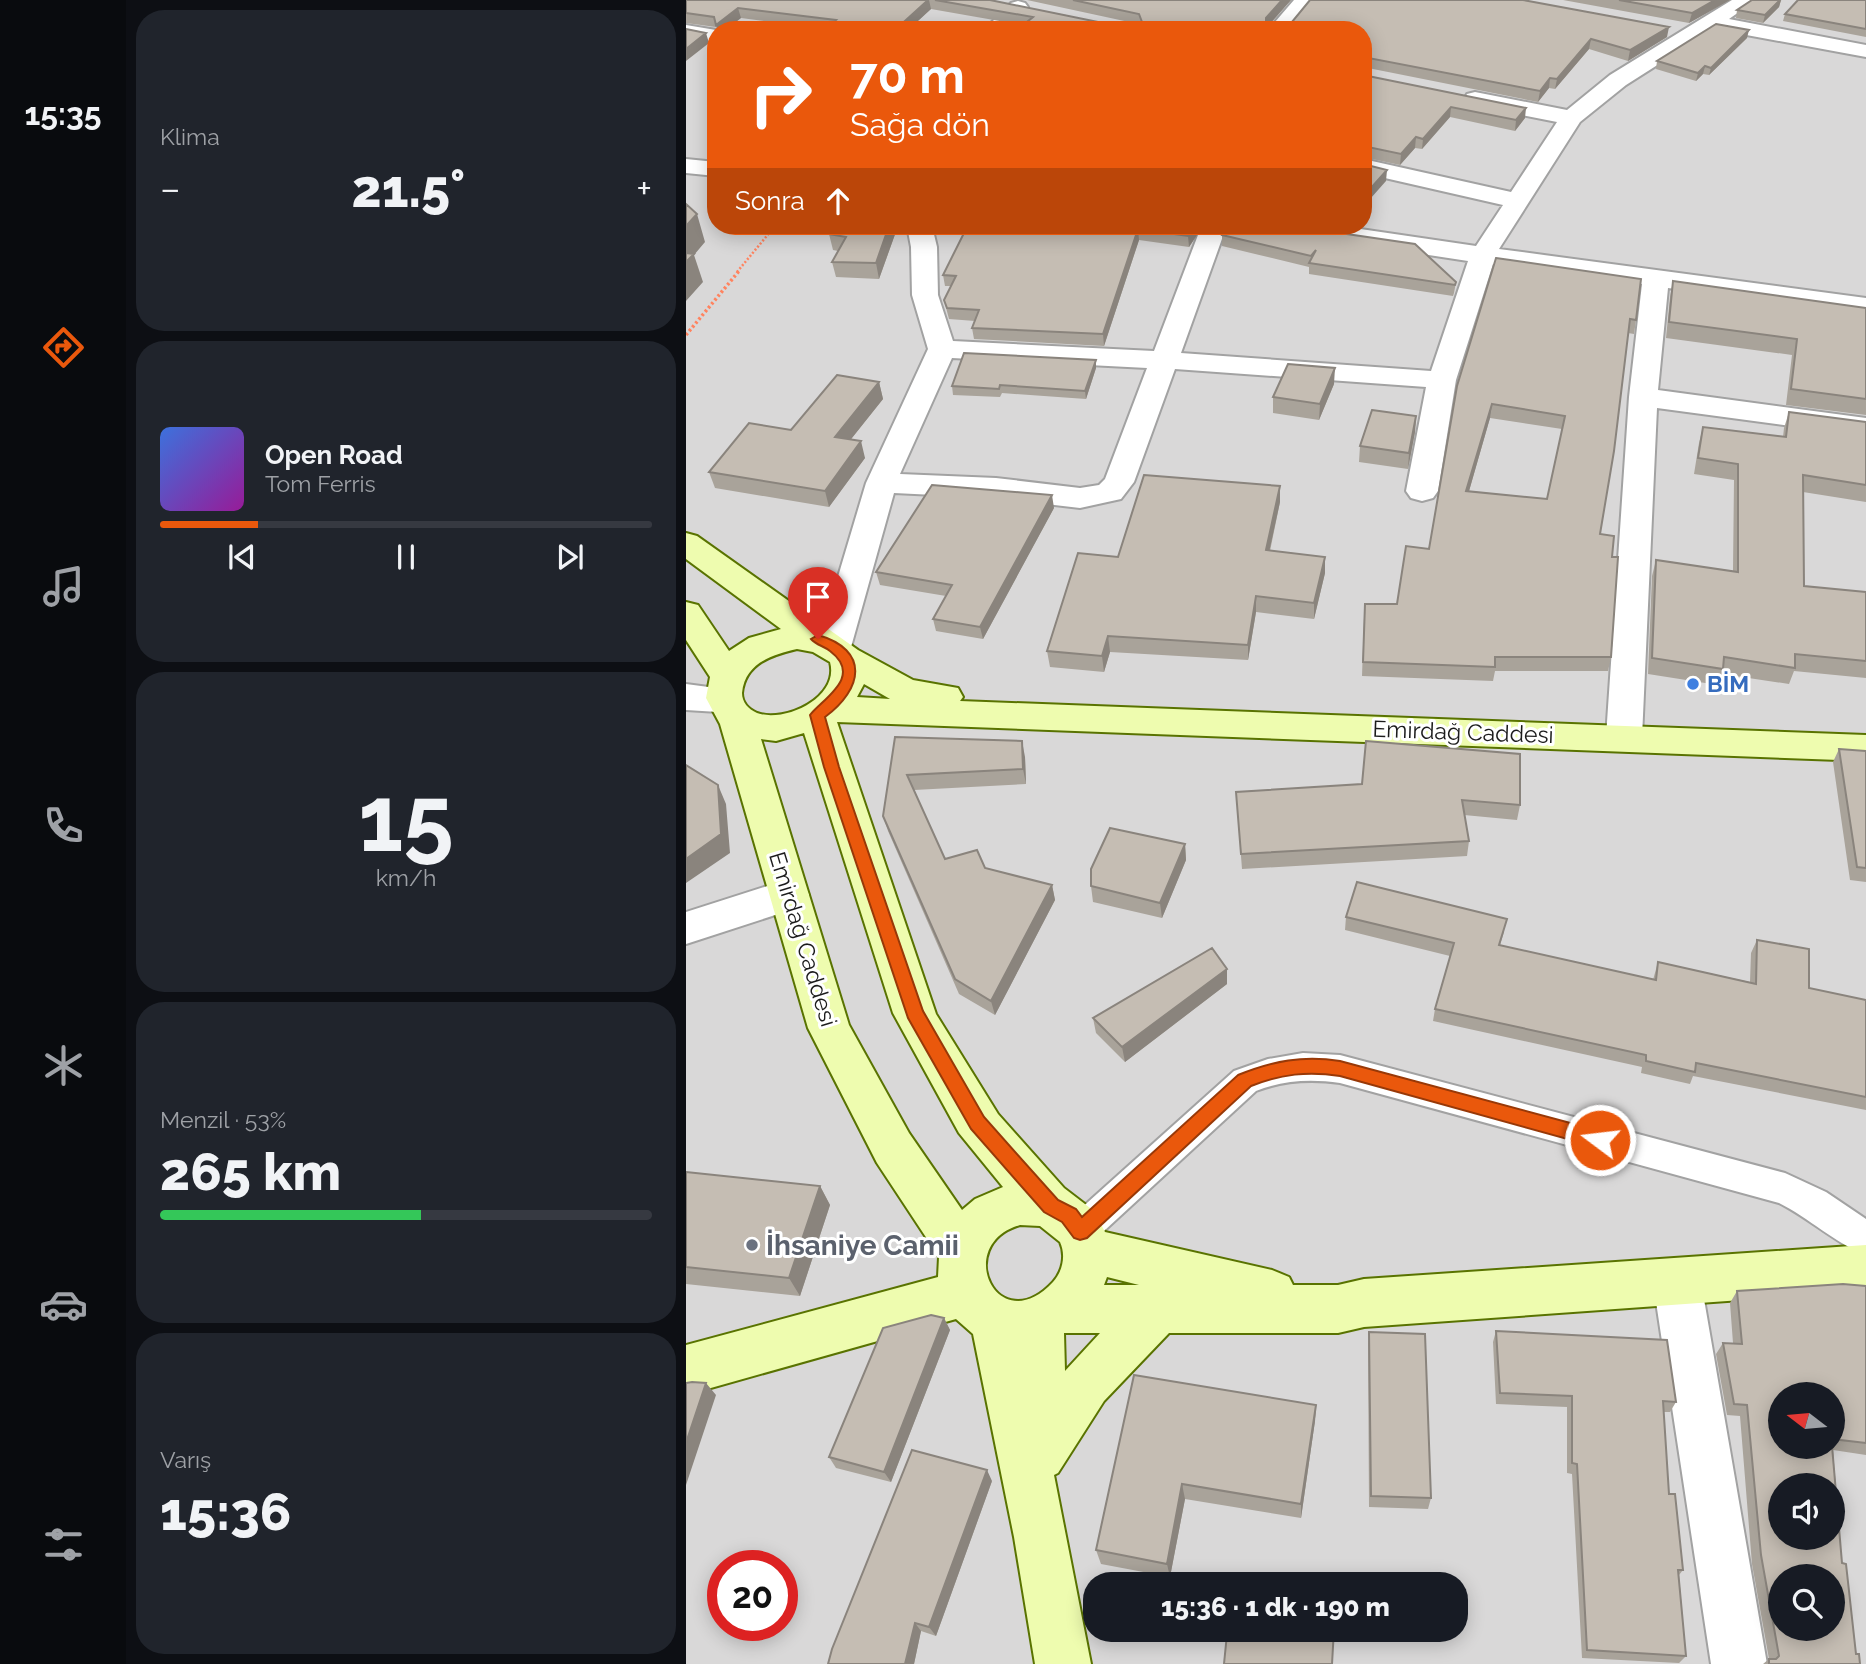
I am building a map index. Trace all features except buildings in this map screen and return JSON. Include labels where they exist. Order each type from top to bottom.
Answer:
[{"type":"main road","points":[[686,543],[833,648],[905,691],[1061,718]]},
{"type":"main road","name":"Emirdağ Caddesi","points":[[686,613],[789,894],[829,1028],[893,1148],[1004,1299]]},
{"type":"main road","points":[[797,637],[833,648],[849,672],[846,688],[835,703],[797,724],[756,726],[717,697],[736,658],[754,647],[775,639],[797,637]]},
{"type":"main road","points":[[821,712],[1061,718]]},
{"type":"main road","points":[[686,1370],[1004,1299],[1076,1292],[1085,1271],[1073,1229],[978,1123],[915,1013],[832,767],[821,712]]},
{"type":"main road","name":"Emirdağ Caddesi","points":[[1061,718],[1866,748]]},
{"type":"main road","points":[[1041,1537],[1040,1455],[1004,1299],[972,1232],[989,1216],[1009,1206],[1030,1202],[1073,1229],[1338,1309]]},
{"type":"main road","points":[[1004,1299],[1158,1309],[1338,1309],[1364,1303],[1866,1268]]},
{"type":"main road","points":[[1004,1299],[1063,1664]]},
{"type":"main road","points":[[1040,1455],[1086,1383],[1158,1309]]},
{"type":"street","points":[[1286,21],[1305,0]]},
{"type":"street","points":[[1422,491],[1441,380],[1483,255],[1570,118],[1618,80],[1746,0]]},
{"type":"street","points":[[996,2],[1044,12]]},
{"type":"street","points":[[1004,21],[1018,7]]},
{"type":"street","points":[[1666,28],[1701,27],[1866,51]]},
{"type":"street","points":[[686,31],[707,34]]},
{"type":"street","points":[[1454,94],[1570,118]]},
{"type":"street","points":[[686,166],[707,168]]},
{"type":"street","points":[[1372,168],[1519,201]]},
{"type":"street","points":[[833,648],[881,483],[942,349],[925,295],[921,235]]},
{"type":"street","points":[[881,483],[996,488],[1080,498],[1110,492],[1119,482],[1211,235]]},
{"type":"street","points":[[1351,235],[1866,306]]},
{"type":"street","points":[[1624,737],[1643,397],[1657,278]]},
{"type":"street","points":[[942,349],[1166,360],[1441,380]]},
{"type":"street","points":[[1643,397],[1866,427]]},
{"type":"street","points":[[686,928],[789,894]]},
{"type":"street","points":[[1677,1282],[1739,1664]]},
{"type":"lane","points":[[1073,1229],[1245,1081],[1268,1071],[1317,1065],[1785,1189],[1814,1203],[1866,1239]]},
{"type":"path","points":[[686,335],[768,235]]},
{"type":"shaded area","points":[[686,0],[1866,0],[1866,1664],[686,1664]]},
{"type":"place","name":"BİM","points":[[1693,684]]},
{"type":"place","name":"İhsaniye Camii","points":[[752,1245]]},
{"type":"route","points":[[818,639],[834,647],[845,658],[849,672],[846,688],[835,703],[817,715],[915,1013],[978,1123],[1051,1206],[1069,1216],[1080,1231],[1245,1081],[1268,1071],[1293,1066],[1317,1065],[1340,1069],[1600,1140]]}]
